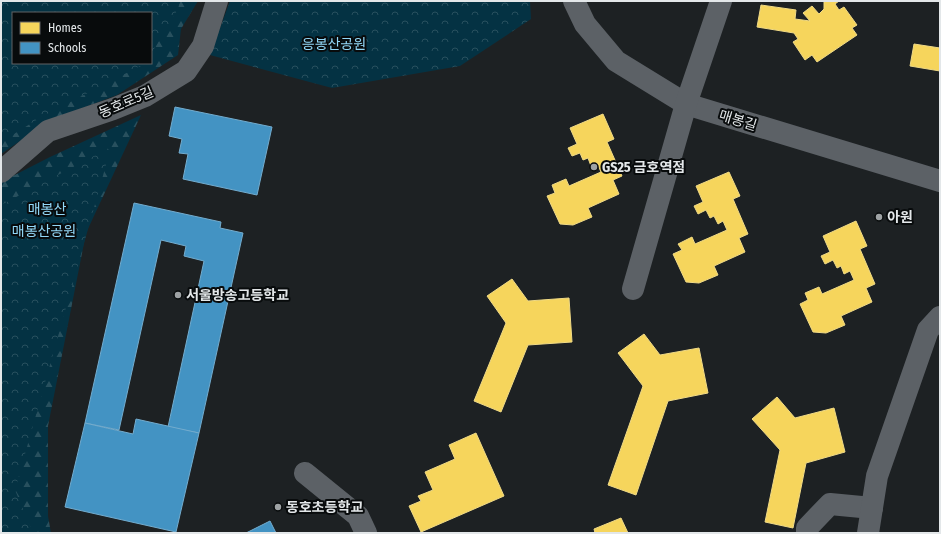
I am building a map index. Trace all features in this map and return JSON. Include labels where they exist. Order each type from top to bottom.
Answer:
[{"type":"street","name":"동호로5길","points":[[1,172],[48,131],[146,96],[186,71],[203,46],[217,1]]},
{"type":"street","name":"매봉길","points":[[574,1],[586,24],[616,61],[686,104],[940,181]]},
{"type":"street","points":[[633,290],[686,104],[721,1]]},
{"type":"street","points":[[868,533],[877,476],[934,323]]},
{"type":"street","points":[[305,473],[358,516],[366,533]]},
{"type":"street","points":[[807,533],[807,528],[830,504],[872,508]]},
{"type":"green space","points":[[1,1],[198,1],[181,29],[178,55],[117,95],[51,120],[1,154]]},
{"type":"green space","points":[[1,1],[180,1],[178,9],[152,52],[152,12],[12,12],[12,64],[144,64],[43,116],[1,142]]},
{"type":"green space","name":"응봉산공원","points":[[230,1],[530,1],[531,19],[460,66],[332,88],[210,55]]},
{"type":"green space","name":"매봉산공원","points":[[141,115],[86,233],[48,426],[48,516],[51,533],[1,533],[1,182],[50,157]]},
{"type":"green space","name":"매봉산공원","points":[[111,147],[15,490],[33,533],[1,533],[1,205]]},
{"type":"building: Homes","points":[[824,1],[839,1],[835,4],[839,10],[844,7],[857,25],[852,28],[857,35],[817,62],[812,55],[805,60],[793,42],[798,39],[794,33],[757,27],[761,5],[796,10],[795,19],[810,21],[803,13],[812,6],[819,14],[824,9]]},
{"type":"building: Homes","points":[[914,44],[940,48],[940,71],[910,66]]},
{"type":"building: Homes","points":[[603,114],[614,139],[607,142],[622,176],[613,180],[619,194],[588,208],[592,217],[573,225],[560,224],[547,196],[555,193],[552,185],[566,179],[569,186],[601,172],[597,163],[591,166],[588,158],[583,160],[580,153],[572,156],[568,148],[577,144],[570,128]]},
{"type":"building: Homes","points":[[729,172],[740,196],[733,199],[748,234],[739,238],[745,252],[714,266],[718,275],[699,283],[686,282],[673,254],[682,250],[678,244],[692,237],[695,244],[727,230],[723,221],[718,224],[714,216],[710,218],[706,210],[698,214],[694,206],[703,202],[696,186]]},
{"type":"building: Homes","points":[[856,221],[867,246],[860,249],[875,284],[866,288],[872,302],[841,316],[845,325],[826,333],[813,332],[800,304],[808,300],[805,293],[819,287],[822,294],[854,280],[850,271],[844,274],[841,266],[837,268],[833,260],[825,264],[821,256],[830,252],[823,236]]},
{"type":"building: Homes","points":[[512,279],[528,301],[569,298],[572,342],[528,345],[501,412],[474,401],[506,323],[487,296]]},
{"type":"building: Homes","points":[[644,334],[660,355],[699,348],[708,393],[668,401],[636,495],[608,485],[643,386],[618,353]]},
{"type":"building: Homes","points":[[777,397],[795,418],[834,408],[845,452],[806,463],[793,528],[765,522],[780,450],[752,419]]},
{"type":"building: Homes","points":[[476,433],[504,496],[421,532],[409,506],[421,501],[418,496],[433,490],[425,472],[455,459],[449,445]]},
{"type":"building: Homes","points":[[621,518],[628,533],[595,533],[594,529]]},
{"type":"building: Schools","points":[[175,107],[272,127],[257,195],[183,179],[188,154],[179,153],[182,139],[169,136]]},
{"type":"building: Schools","points":[[134,203],[221,222],[220,228],[243,233],[199,433],[168,427],[204,261],[184,256],[186,246],[161,240],[119,430],[85,423]]},
{"type":"building: Schools","points":[[136,419],[199,433],[176,532],[65,507],[85,423],[133,434]]},
{"type":"building: Schools","points":[[270,521],[276,533],[246,533]]},
{"type":"place","name":"GS25 금호역점","points":[[594,167]]},
{"type":"place","name":"아원","points":[[879,217]]},
{"type":"place","name":"서울방송고등학교","points":[[178,295]]},
{"type":"place","name":"동호초등학교","points":[[278,507]]},
{"type":"park label","name":"매봉산","points":[[47,209]]}]
